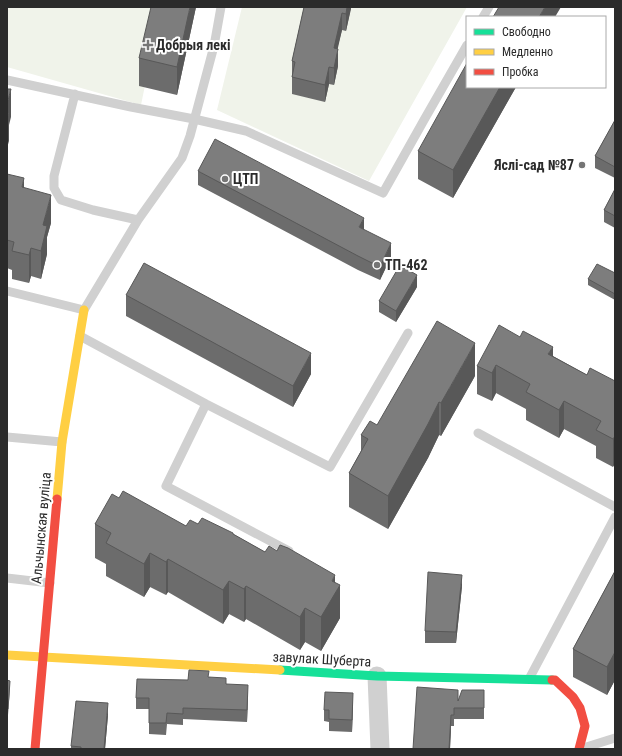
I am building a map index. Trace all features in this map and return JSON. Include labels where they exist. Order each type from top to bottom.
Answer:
[{"type":"street","name":"Альчынская вуліца","points":[[35,749],[62,442],[84,310]]},
{"type":"street","name":"завулак Шуберта","points":[[7,655],[377,676],[555,680],[573,697],[580,708],[585,726],[579,749]]},
{"type":"street","points":[[377,676],[380,749]]},
{"type":"lane","points":[[7,291],[84,310],[138,220],[182,158],[190,136],[214,46],[221,7]]},
{"type":"lane","points":[[484,16],[489,7]]},
{"type":"lane","points":[[7,80],[246,131],[383,194],[466,47]]},
{"type":"lane","points":[[75,94],[54,176],[54,188],[61,200],[93,210],[138,220]]},
{"type":"lane","points":[[79,335],[206,404],[330,467],[408,334]]},
{"type":"lane","points":[[206,404],[166,486],[296,555]]},
{"type":"lane","points":[[478,433],[615,507]]},
{"type":"lane","points":[[7,437],[62,442]]},
{"type":"lane","points":[[529,679],[615,517]]},
{"type":"lane","points":[[7,578],[50,583]]},
{"type":"lane","points":[[579,749],[615,738]]},
{"type":"shaded area","points":[[7,7],[161,7],[141,105],[7,67]]},
{"type":"shaded area","points":[[242,7],[467,7],[369,181],[217,110]]},
{"type":"building","points":[[151,7],[190,7],[177,67],[139,58]]},
{"type":"building","points":[[304,7],[347,7],[346,14],[342,13],[334,48],[338,49],[334,68],[329,67],[325,85],[292,77],[295,62],[292,61]]},
{"type":"building","points":[[499,7],[545,7],[540,16],[494,16]]},
{"type":"building","points":[[466,65],[466,88],[499,88],[453,170],[418,151]]},
{"type":"building","points":[[7,89],[11,89],[7,104]]},
{"type":"building","points":[[615,120],[615,167],[595,156]]},
{"type":"building","points":[[215,139],[364,218],[359,227],[391,243],[380,267],[198,171]]},
{"type":"building","points":[[7,174],[24,178],[22,187],[51,195],[43,225],[47,226],[41,251],[31,248],[29,255],[12,251],[14,242],[7,240]]},
{"type":"building","points":[[615,189],[615,216],[604,210]]},
{"type":"building","points":[[144,263],[311,353],[293,386],[126,295]]},
{"type":"building","points":[[597,264],[615,273],[615,294],[588,279]]},
{"type":"building","points":[[400,265],[417,275],[396,311],[379,301]]},
{"type":"building","points":[[437,321],[475,343],[441,403],[439,402],[388,496],[349,473],[368,439],[361,435],[370,421],[377,425]]},
{"type":"building","points":[[499,325],[520,337],[523,331],[553,347],[548,354],[587,375],[590,368],[615,381],[615,436],[613,439],[596,430],[601,421],[564,401],[559,410],[526,392],[530,384],[496,365],[492,373],[477,366]]},
{"type":"building","points":[[123,491],[186,526],[190,520],[198,524],[202,518],[233,533],[265,552],[269,546],[277,551],[280,545],[288,548],[335,575],[332,581],[340,585],[321,617],[305,608],[300,617],[246,586],[244,589],[229,581],[223,590],[168,559],[166,562],[150,553],[144,564],[106,543],[111,533],[95,524],[112,494],[119,498]]},
{"type":"building","points":[[615,571],[615,652],[607,667],[573,649]]},
{"type":"building","points":[[428,572],[462,575],[456,632],[425,631]]},
{"type":"building","points":[[189,670],[209,671],[208,677],[226,678],[226,684],[248,685],[247,710],[183,708],[183,714],[167,713],[166,723],[149,723],[149,698],[136,698],[137,679],[188,680]]},
{"type":"building","points":[[7,680],[10,681],[8,709],[7,709]]},
{"type":"building","points":[[417,687],[458,690],[458,701],[462,690],[484,690],[484,708],[454,708],[454,715],[451,715],[449,749],[413,749]]},
{"type":"building","points":[[325,692],[353,693],[352,720],[329,719],[329,710],[324,710]]},
{"type":"building","points":[[76,701],[108,703],[104,749],[81,749],[81,747],[71,746]]},
{"type":"traffic: fast","points":[[280,670],[377,676],[552,680]]},
{"type":"traffic: slow","points":[[57,499],[62,442],[84,310]]},
{"type":"traffic: slow","points":[[7,655],[280,670]]},
{"type":"traffic: jam","points":[[35,749],[57,499]]},
{"type":"traffic: jam","points":[[552,680],[555,680],[573,697],[580,708],[585,726],[579,749]]},
{"type":"place","name":"Добрыя лекі","points":[[148,45]]},
{"type":"place","name":"Яслі-сад №87","points":[[582,165]]},
{"type":"place","name":"ЦТП","points":[[225,179]]},
{"type":"place","name":"ТП-462","points":[[377,265]]}]
